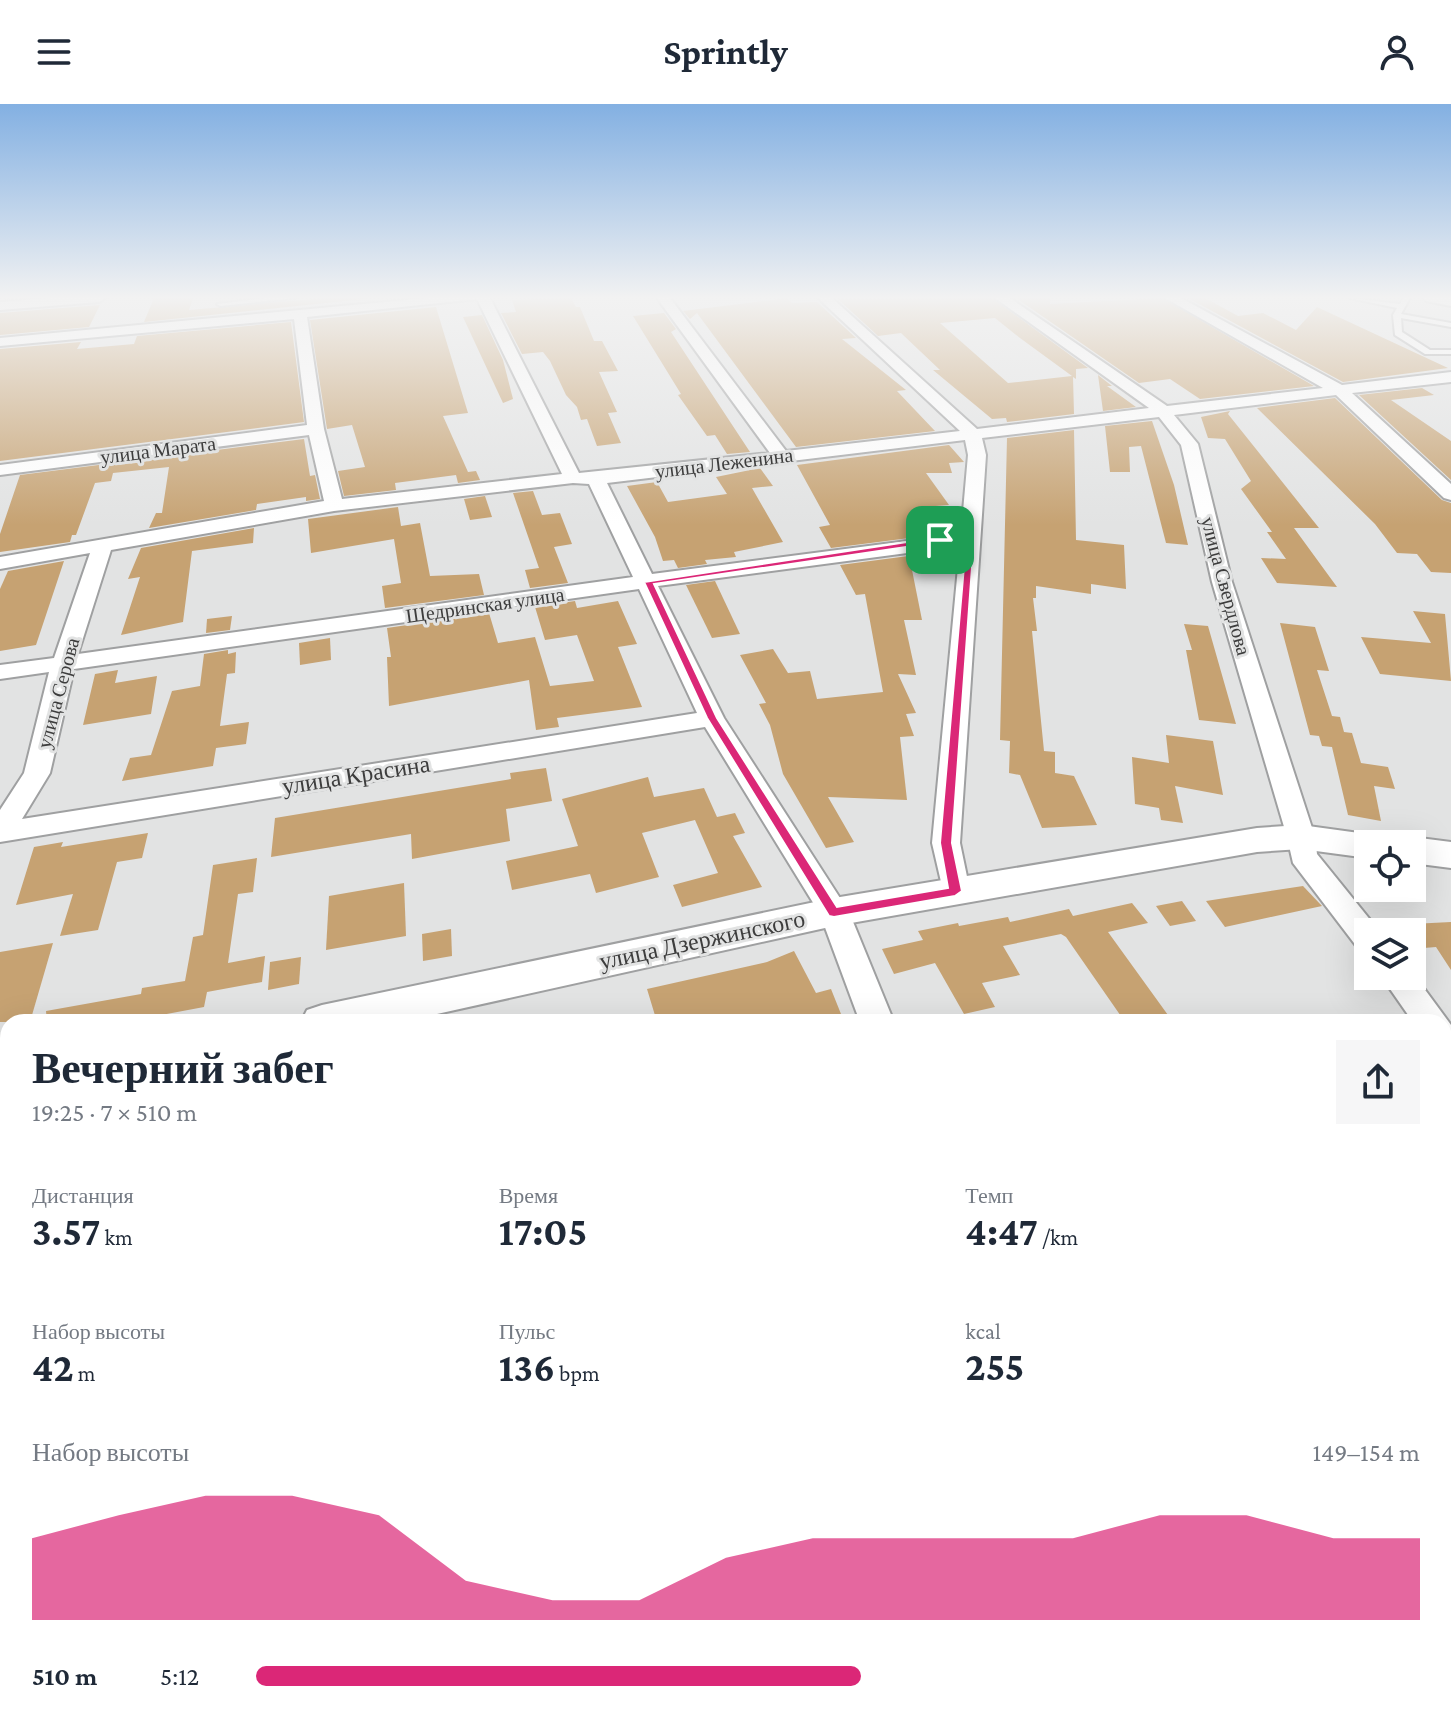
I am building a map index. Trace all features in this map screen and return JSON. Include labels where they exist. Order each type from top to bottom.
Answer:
[{"type":"street","points":[[307,374],[334,505]]},
{"type":"street","points":[[525,374],[584,478],[649,582],[712,718],[834,912],[874,1014]]},
{"type":"street","points":[[719,374],[781,456]]},
{"type":"street","points":[[907,374],[972,433],[977,455],[946,843],[955,891]]},
{"type":"street","name":"улица Свердлова","points":[[1109,374],[1163,411],[1189,444],[1222,582],[1301,837],[1303,856],[1354,921]]},
{"type":"street","points":[[1309,374],[1339,390],[1451,494]]},
{"type":"street","name":"улица Леженина","points":[[0,563],[102,547],[135,537],[334,505],[1451,377]]},
{"type":"street","name":"улица Марата","points":[[0,470],[316,429]]},
{"type":"street","name":"Щедринская улица","points":[[0,672],[940,540],[970,540]]},
{"type":"street","name":"улица Серова","points":[[0,832],[37,773],[63,664],[102,547]]},
{"type":"street","name":"улица Красина","points":[[0,832],[712,718]]},
{"type":"street","name":"улица Дзержинского","points":[[359,1014],[834,912],[955,891],[1257,840],[1301,837],[1354,843]]},
{"type":"street","points":[[1426,852],[1451,855]]},
{"type":"street","points":[[1408,990],[1426,1014]]},
{"type":"building","points":[[0,374],[298,374],[304,422],[0,461]]},
{"type":"building","points":[[318,374],[456,374],[468,413],[443,416],[468,472],[476,471],[480,480],[458,483],[456,475],[395,483],[396,490],[344,496],[338,471],[365,467],[352,425],[327,429]]},
{"type":"building","points":[[489,374],[506,374],[513,399],[503,403]]},
{"type":"building","points":[[556,374],[600,374],[617,412],[608,413],[621,443],[597,446],[587,419],[581,420],[577,407],[566,395]]},
{"type":"building","points":[[668,374],[698,374],[750,452],[727,454],[715,435],[707,436],[678,395],[681,394]]},
{"type":"building","points":[[742,374],[885,374],[906,390],[897,391],[935,431],[796,447]]},
{"type":"building","points":[[937,374],[997,374],[1008,383],[1076,374],[1076,379],[1073,377],[1074,414],[1007,422],[1006,418],[992,419]]},
{"type":"building","points":[[1125,374],[1292,374],[1314,386],[1200,399],[1170,379],[1139,383]]},
{"type":"building","points":[[1327,374],[1407,374],[1343,382]]},
{"type":"building","points":[[1098,375],[1112,386],[1107,386],[1136,407],[1103,411]]},
{"type":"building","points":[[1422,388],[1434,395],[1391,400],[1451,441],[1451,480],[1359,395]]},
{"type":"building","points":[[1335,398],[1442,500],[1451,503],[1451,573],[1431,572],[1417,554],[1397,553],[1375,524],[1257,408]]},
{"type":"building","points":[[1230,411],[1228,414],[1319,528],[1294,528],[1337,587],[1277,583],[1261,558],[1286,559],[1267,532],[1272,532],[1241,489],[1251,481],[1225,439],[1208,438],[1201,417]]},
{"type":"building","points":[[1152,421],[1174,485],[1188,545],[1166,543],[1141,446],[1129,447],[1130,472],[1110,472],[1105,426]]},
{"type":"building","points":[[1074,430],[1076,540],[1124,545],[1126,589],[1091,584],[1091,594],[1036,586],[1036,598],[1033,598],[1037,631],[1032,631],[1044,751],[1055,752],[1055,773],[1074,776],[1097,825],[1042,828],[1020,775],[1009,773],[1010,741],[1000,740],[1007,438]]},
{"type":"building","points":[[304,439],[310,476],[315,475],[320,499],[306,501],[306,497],[257,504],[256,510],[149,528],[156,513],[162,513],[169,467],[113,473],[111,481],[95,483],[76,535],[72,535],[70,542],[0,552],[0,534],[20,475]]},
{"type":"building","points":[[949,445],[964,462],[949,463],[952,473],[926,473],[949,505],[922,507],[941,534],[831,548],[819,527],[830,525],[797,465]]},
{"type":"building","points":[[760,468],[773,486],[752,488],[783,542],[734,552],[736,557],[705,560],[707,564],[678,568],[674,560],[663,561],[655,537],[627,486],[657,482],[668,502],[727,494],[716,477]]},
{"type":"building","points":[[533,491],[542,515],[560,513],[572,544],[554,547],[568,583],[530,588],[525,570],[539,568],[513,493]]},
{"type":"building","points":[[485,496],[492,517],[470,520],[464,499]]},
{"type":"building","points":[[398,507],[401,526],[420,523],[430,576],[479,574],[484,595],[385,608],[382,586],[401,583],[394,539],[311,553],[308,519]]},
{"type":"building","points":[[254,528],[253,543],[192,551],[183,622],[121,635],[140,577],[128,579],[141,548]]},
{"type":"building","points":[[954,550],[955,566],[911,565],[922,620],[904,620],[916,675],[898,674],[916,713],[906,714],[914,736],[900,737],[907,800],[828,797],[854,842],[826,848],[783,774],[770,725],[759,704],[766,703],[740,655],[773,649],[788,673],[810,671],[817,699],[883,692],[865,594],[856,595],[840,565]]},
{"type":"building","points":[[64,561],[36,645],[0,651],[0,589],[8,571]]},
{"type":"building","points":[[715,581],[740,634],[712,638],[686,585]]},
{"type":"building","points":[[575,601],[577,608],[618,601],[637,644],[618,647],[642,707],[557,718],[559,727],[536,730],[529,680],[389,706],[387,657],[391,657],[387,628],[489,613],[498,643],[535,637],[550,686],[594,681],[577,635],[545,640],[535,607]]},
{"type":"building","points":[[1413,611],[1445,614],[1451,681],[1380,674],[1361,637],[1431,643]]},
{"type":"building","points":[[232,616],[230,630],[206,633],[207,619]]},
{"type":"building","points":[[1280,623],[1315,627],[1329,671],[1317,670],[1332,716],[1340,717],[1344,732],[1352,733],[1361,763],[1388,767],[1395,789],[1374,786],[1381,821],[1348,815],[1332,747],[1322,746],[1319,736],[1310,735]]},
{"type":"building","points":[[1184,624],[1208,626],[1236,724],[1199,720],[1186,650],[1192,650]]},
{"type":"building","points":[[330,638],[331,660],[300,665],[299,643]]},
{"type":"building","points":[[228,650],[228,654],[236,652],[235,673],[227,674],[220,726],[249,722],[246,744],[216,748],[213,766],[122,781],[130,758],[151,755],[172,691],[200,686],[204,654]]},
{"type":"building","points":[[118,670],[115,683],[157,676],[151,714],[83,725],[95,674]]},
{"type":"building","points":[[1166,735],[1213,741],[1223,795],[1175,786],[1183,823],[1161,820],[1159,808],[1135,804],[1132,757],[1169,763]]},
{"type":"building","points":[[546,768],[552,801],[506,809],[510,841],[412,859],[411,834],[271,857],[275,818],[511,779],[510,773]]},
{"type":"building","points":[[648,777],[654,797],[704,788],[717,817],[735,813],[745,833],[733,836],[762,887],[682,907],[673,885],[718,873],[695,820],[642,833],[659,877],[596,893],[590,874],[512,890],[506,861],[578,846],[562,799]]},
{"type":"building","points":[[148,833],[142,858],[117,862],[98,930],[60,936],[73,894],[16,905],[34,847],[63,842],[61,847]]},
{"type":"building","points":[[257,858],[253,892],[238,894],[228,963],[265,956],[262,982],[207,992],[204,1007],[167,1014],[46,1014],[46,1011],[141,994],[142,988],[185,981],[193,937],[203,935],[213,865]]},
{"type":"building","points":[[404,883],[406,936],[326,950],[329,896]]},
{"type":"building","points":[[1303,886],[1322,906],[1225,927],[1206,901]]},
{"type":"building","points":[[1182,901],[1196,921],[1170,926],[1156,906]]},
{"type":"building","points":[[1132,903],[1148,923],[1108,932],[1167,1014],[1119,1014],[1061,934],[1003,946],[1020,975],[982,983],[995,1007],[964,1014],[935,963],[894,974],[882,949],[923,940],[918,931],[958,923],[959,926],[1008,917],[1010,922],[1069,909],[1073,916]]},
{"type":"building","points":[[1451,922],[1451,970],[1436,947],[1426,948],[1426,923]]},
{"type":"building","points":[[451,929],[452,956],[423,961],[422,934]]},
{"type":"building","points":[[53,943],[32,1014],[0,1014],[0,952]]},
{"type":"building","points":[[794,951],[816,993],[831,989],[841,1014],[655,1014],[647,989],[767,962]]},
{"type":"building","points":[[301,957],[299,984],[268,990],[270,962]]},
{"type":"route","points":[[940,540],[970,540],[946,843],[955,891],[834,912],[712,718],[649,582],[940,540]]}]
